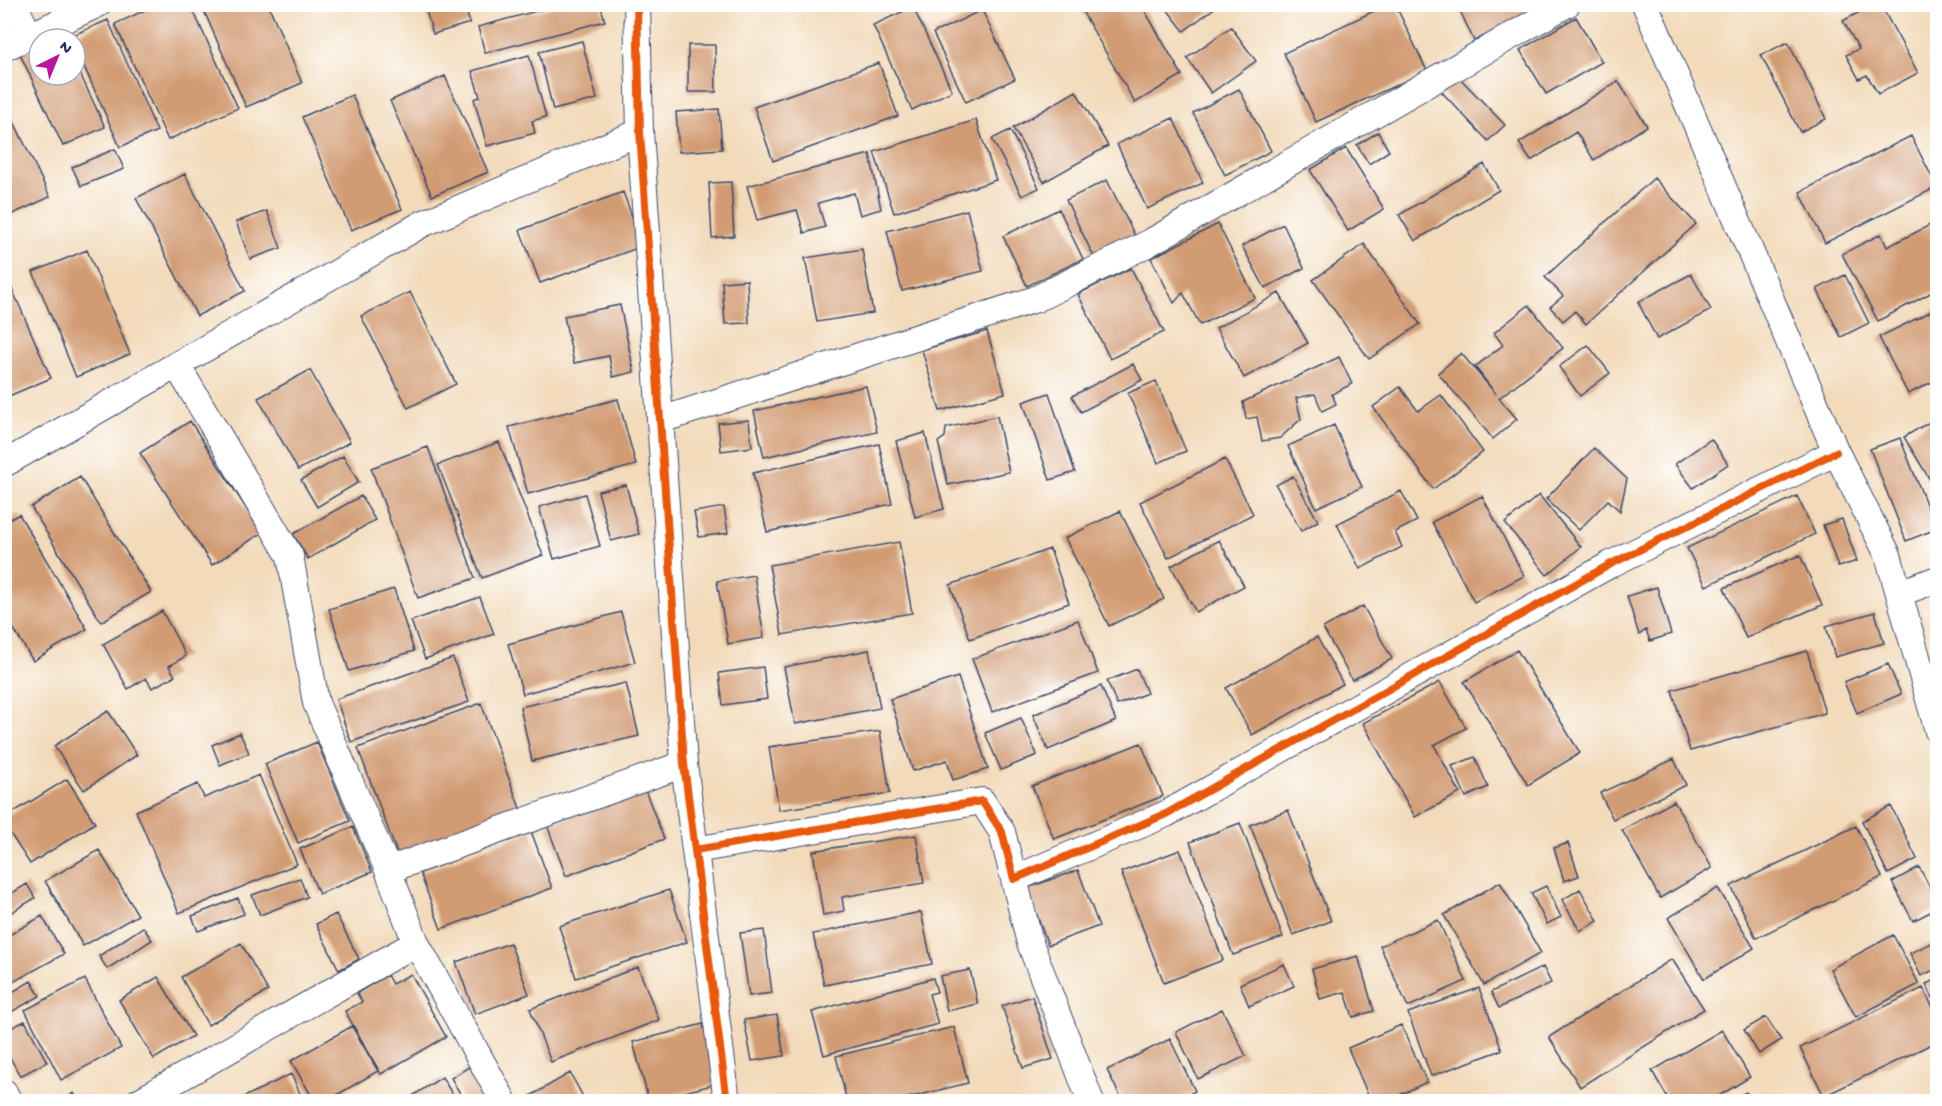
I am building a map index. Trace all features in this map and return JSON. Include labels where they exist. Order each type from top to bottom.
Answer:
[{"type":"street","points":[[14,4],[27,31]]},
{"type":"street","points":[[47,27],[98,4]]},
{"type":"street","points":[[637,4],[640,132],[684,764],[728,1101]]},
{"type":"street","points":[[661,420],[1036,298],[1149,243],[1568,4]]},
{"type":"street","points":[[1645,4],[1836,452],[1888,555],[1938,731]]},
{"type":"street","points":[[4,48],[27,36]]},
{"type":"street","points":[[4,464],[422,224],[640,132]]},
{"type":"street","points":[[178,366],[290,556],[316,703],[388,870],[416,943],[504,1101]]},
{"type":"street","points":[[1014,879],[1166,814],[1611,564],[1836,452]]},
{"type":"street","points":[[1900,594],[1938,579]]},
{"type":"street","points":[[388,870],[684,764]]},
{"type":"street","points":[[695,850],[982,801],[1002,832],[1030,943],[1091,1101]]},
{"type":"street","points":[[138,1101],[416,943]]},
{"type":"street","points":[[4,1092],[9,1101]]},
{"type":"building","points":[[158,4],[190,4],[238,108],[168,140],[115,24]]},
{"type":"building","points":[[201,4],[268,4],[302,83],[246,107]]},
{"type":"building","points":[[424,4],[464,4],[470,23],[433,34]]},
{"type":"building","points":[[562,4],[600,4],[605,21],[485,53],[478,27]]},
{"type":"building","points":[[1078,4],[1141,4],[1182,75],[1135,103]]},
{"type":"building","points":[[1163,4],[1216,4],[1217,6],[1184,31]]},
{"type":"building","points":[[1389,4],[1395,4],[1427,71],[1316,122],[1284,53]]},
{"type":"building","points":[[1457,4],[1550,4],[1474,41]]},
{"type":"building","points":[[1874,4],[1880,4],[1918,73],[1878,94],[1867,75],[1859,79],[1846,55],[1859,49],[1843,21]]},
{"type":"building","points":[[913,7],[952,91],[912,110],[873,25]]},
{"type":"building","points":[[982,10],[1015,79],[966,102],[933,33]]},
{"type":"building","points":[[1576,17],[1602,62],[1546,94],[1520,50]]},
{"type":"building","points":[[108,20],[157,131],[120,147],[87,73],[87,29]]},
{"type":"building","points":[[1231,27],[1256,61],[1211,93],[1187,58]]},
{"type":"building","points":[[582,41],[597,99],[553,110],[539,52]]},
{"type":"building","points":[[1788,42],[1826,119],[1800,132],[1761,55]]},
{"type":"building","points":[[688,45],[715,45],[716,92],[688,92]]},
{"type":"building","points":[[27,51],[27,69],[20,54]]},
{"type":"building","points":[[529,55],[546,117],[532,121],[535,133],[487,146],[474,99],[480,97],[472,71]]},
{"type":"building","points":[[879,63],[898,116],[773,161],[754,107]]},
{"type":"building","points":[[1454,72],[1505,125],[1488,141],[1437,87]]},
{"type":"building","points":[[445,76],[488,172],[432,196],[390,101]]},
{"type":"building","points":[[1618,81],[1647,126],[1594,160],[1576,132],[1531,161],[1519,143]]},
{"type":"building","points":[[35,87],[86,87],[105,127],[63,146]]},
{"type":"building","points":[[1239,89],[1271,151],[1225,175],[1193,113]]},
{"type":"building","points":[[1076,91],[1108,146],[1044,182],[1013,128]]},
{"type":"building","points":[[352,95],[402,209],[351,230],[302,117]]},
{"type":"building","points":[[4,101],[50,197],[4,218]]},
{"type":"building","points":[[719,109],[722,149],[679,152],[676,112]]},
{"type":"building","points":[[1173,118],[1203,183],[1147,209],[1117,144]]},
{"type":"building","points":[[976,120],[996,180],[894,213],[874,152]]},
{"type":"building","points":[[1010,130],[1039,188],[1022,196],[992,139]]},
{"type":"building","points":[[1378,132],[1389,151],[1369,164],[1357,145]]},
{"type":"building","points":[[1911,136],[1937,187],[1825,243],[1800,192]]},
{"type":"building","points":[[1346,148],[1384,209],[1348,231],[1310,170]]},
{"type":"building","points":[[115,149],[124,169],[81,186],[72,167]]},
{"type":"building","points":[[870,154],[881,209],[860,215],[854,193],[818,203],[825,227],[804,233],[797,210],[757,220],[747,186]]},
{"type":"building","points":[[1484,164],[1499,190],[1415,241],[1399,215]]},
{"type":"building","points":[[185,174],[245,291],[197,316],[136,198]]},
{"type":"building","points":[[1654,178],[1696,224],[1586,324],[1575,311],[1563,321],[1550,307],[1563,296],[1545,277]]},
{"type":"building","points":[[1107,180],[1136,238],[1095,259],[1066,200]]},
{"type":"building","points":[[731,182],[734,236],[712,238],[709,183]]},
{"type":"building","points":[[623,192],[643,246],[540,283],[520,230]]},
{"type":"building","points":[[1059,209],[1083,259],[1027,286],[1003,236]]},
{"type":"building","points":[[967,210],[983,271],[902,291],[887,231]]},
{"type":"building","points":[[267,211],[281,248],[250,259],[236,222]]},
{"type":"building","points":[[1218,224],[1255,298],[1200,325],[1183,293],[1174,303],[1151,258]]},
{"type":"building","points":[[1283,224],[1304,268],[1265,288],[1242,246]]},
{"type":"building","points":[[1932,224],[1938,233],[1938,289],[1878,321],[1842,254],[1881,234],[1887,247]]},
{"type":"building","points":[[1364,244],[1420,324],[1369,359],[1313,280]]},
{"type":"building","points":[[862,249],[873,313],[817,322],[805,258]]},
{"type":"building","points":[[87,250],[130,354],[76,377],[33,272]]},
{"type":"building","points":[[1131,268],[1164,332],[1110,359],[1078,294]]},
{"type":"building","points":[[1691,274],[1711,310],[1657,339],[1638,302]]},
{"type":"building","points":[[6,275],[51,378],[4,398],[4,276]]},
{"type":"building","points":[[1845,275],[1869,323],[1841,337],[1817,289]]},
{"type":"building","points":[[747,280],[749,323],[725,324],[722,282]]},
{"type":"building","points":[[410,292],[456,384],[408,408],[361,316]]},
{"type":"building","points":[[1279,293],[1308,343],[1244,378],[1216,328]]},
{"type":"building","points":[[620,305],[634,372],[613,377],[609,356],[574,363],[564,316]]},
{"type":"building","points":[[1529,305],[1563,348],[1499,398],[1517,419],[1493,439],[1438,373],[1461,353],[1496,394],[1475,367],[1503,345],[1494,333]]},
{"type":"building","points":[[1938,308],[1938,379],[1908,394],[1879,337]]},
{"type":"building","points":[[987,331],[1005,393],[940,411],[922,350]]},
{"type":"building","points":[[1588,345],[1610,373],[1580,396],[1559,367]]},
{"type":"building","points":[[1339,357],[1352,384],[1332,394],[1336,404],[1322,411],[1315,394],[1296,398],[1301,419],[1280,438],[1262,441],[1257,417],[1246,419],[1243,402]]},
{"type":"building","points":[[1133,364],[1142,380],[1081,412],[1072,396]]},
{"type":"building","points":[[310,370],[350,442],[298,470],[258,398]]},
{"type":"building","points":[[1156,381],[1186,451],[1158,463],[1128,393]]},
{"type":"building","points":[[866,386],[877,432],[764,457],[754,411]]},
{"type":"building","points":[[1400,387],[1418,411],[1441,395],[1483,452],[1433,489],[1373,407]]},
{"type":"building","points":[[1049,393],[1075,472],[1050,480],[1023,402]]},
{"type":"building","points":[[618,399],[636,465],[528,494],[509,427]]},
{"type":"building","points":[[997,416],[1009,472],[948,485],[938,442],[945,437],[946,428]]},
{"type":"building","points":[[1938,417],[1938,493],[1904,437]]},
{"type":"building","points":[[749,420],[752,447],[721,451],[718,423]]},
{"type":"building","points":[[190,421],[262,533],[212,565],[140,453]]},
{"type":"building","points":[[1334,425],[1362,487],[1316,508],[1288,446]]},
{"type":"building","points":[[925,433],[944,509],[915,517],[896,441]]},
{"type":"building","points":[[1900,438],[1936,529],[1906,541],[1870,449]]},
{"type":"building","points":[[1711,439],[1728,464],[1693,488],[1675,464]]},
{"type":"building","points":[[499,442],[543,555],[482,578],[438,465]]},
{"type":"building","points":[[879,444],[892,504],[767,532],[753,473]]},
{"type":"building","points":[[428,447],[475,578],[418,598],[371,468]]},
{"type":"building","points":[[1594,448],[1627,479],[1620,511],[1608,500],[1579,530],[1546,499]]},
{"type":"building","points":[[343,456],[359,482],[317,507],[301,480]]},
{"type":"building","points":[[1225,459],[1253,514],[1168,558],[1140,502]]},
{"type":"building","points":[[1293,476],[1318,521],[1301,531],[1276,485]]},
{"type":"building","points":[[80,477],[151,592],[101,622],[31,507]]},
{"type":"building","points":[[626,485],[639,534],[611,541],[598,491]]},
{"type":"building","points":[[1401,491],[1417,521],[1395,532],[1402,547],[1360,569],[1337,524]]},
{"type":"building","points":[[585,494],[600,546],[554,559],[539,507]]},
{"type":"building","points":[[1539,495],[1581,547],[1547,575],[1505,523]]},
{"type":"building","points":[[361,496],[375,520],[308,559],[293,534]]},
{"type":"building","points":[[1482,496],[1524,576],[1474,602],[1432,522]]},
{"type":"building","points":[[1797,496],[1815,534],[1706,586],[1687,548]]},
{"type":"building","points":[[724,507],[728,533],[699,537],[694,512]]},
{"type":"building","points":[[1120,511],[1164,599],[1109,626],[1065,538]]},
{"type":"building","points":[[19,514],[87,629],[33,661],[4,613],[4,523]]},
{"type":"building","points":[[1842,519],[1857,561],[1838,567],[1823,525]]},
{"type":"building","points":[[1219,540],[1244,586],[1196,612],[1171,566]]},
{"type":"building","points":[[899,542],[912,613],[782,635],[769,565]]},
{"type":"building","points":[[1050,549],[1069,603],[970,639],[950,585]]},
{"type":"building","points":[[1800,555],[1822,605],[1746,638],[1724,588]]},
{"type":"building","points":[[754,575],[764,638],[728,644],[717,581]]},
{"type":"building","points":[[1657,587],[1671,634],[1650,641],[1646,630],[1639,635],[1627,596]]},
{"type":"building","points":[[394,589],[414,651],[349,671],[329,609]]},
{"type":"building","points":[[480,597],[494,634],[425,659],[411,621]]},
{"type":"building","points":[[1363,606],[1392,659],[1352,680],[1323,628]]},
{"type":"building","points":[[162,611],[186,656],[169,666],[175,676],[152,688],[146,678],[128,689],[103,644]]},
{"type":"building","points":[[621,612],[635,662],[523,694],[508,644]]},
{"type":"building","points":[[1875,612],[1884,643],[1835,657],[1826,626]]},
{"type":"building","points":[[1078,620],[1098,673],[992,712],[972,659]]},
{"type":"building","points":[[1317,637],[1343,684],[1252,735],[1226,688]]},
{"type":"building","points":[[869,650],[880,708],[795,724],[784,667]]},
{"type":"building","points":[[1517,650],[1580,753],[1528,785],[1464,682]]},
{"type":"building","points":[[1807,651],[1825,713],[1690,751],[1672,690]]},
{"type":"building","points":[[453,658],[469,702],[351,742],[336,699]]},
{"type":"building","points":[[1888,664],[1901,694],[1857,713],[1844,682]]},
{"type":"building","points":[[763,667],[767,699],[723,705],[719,673]]},
{"type":"building","points":[[1137,669],[1147,693],[1117,705],[1107,681]]},
{"type":"building","points":[[958,677],[988,769],[953,780],[947,760],[913,771],[890,699]]},
{"type":"building","points":[[1440,682],[1466,728],[1434,745],[1460,793],[1415,817],[1363,723]]},
{"type":"building","points":[[626,683],[639,736],[532,761],[520,707]]},
{"type":"building","points":[[1101,686],[1116,721],[1048,750],[1033,715]]},
{"type":"building","points":[[481,703],[521,811],[398,856],[358,748]]},
{"type":"building","points":[[108,711],[137,755],[84,790],[54,746]]},
{"type":"building","points":[[1021,718],[1037,755],[1001,770],[985,733]]},
{"type":"building","points":[[880,731],[890,793],[779,810],[769,747]]},
{"type":"building","points":[[240,733],[249,753],[220,765],[212,745]]},
{"type":"building","points":[[317,742],[350,821],[298,843],[265,764]]},
{"type":"building","points":[[1141,743],[1163,796],[1054,839],[1032,786]]},
{"type":"building","points":[[1475,757],[1488,787],[1466,797],[1452,766]]},
{"type":"building","points":[[1674,759],[1686,785],[1613,819],[1600,793]]},
{"type":"building","points":[[259,775],[297,864],[179,913],[136,811],[198,784],[204,798]]},
{"type":"building","points":[[67,779],[95,823],[30,864],[4,824],[4,818]]},
{"type":"building","points":[[645,790],[664,839],[566,876],[547,825]]},
{"type":"building","points":[[1674,801],[1712,868],[1660,898],[1622,830]]},
{"type":"building","points":[[1891,806],[1917,859],[1888,874],[1862,821]]},
{"type":"building","points":[[1288,810],[1331,921],[1293,935],[1250,825]]},
{"type":"building","points":[[1240,823],[1283,937],[1233,955],[1190,842]]},
{"type":"building","points":[[1856,826],[1882,877],[1756,938],[1731,886]]},
{"type":"building","points":[[353,827],[372,872],[319,894],[300,849]]},
{"type":"building","points":[[531,831],[552,888],[441,929],[420,873]]},
{"type":"building","points":[[916,835],[924,883],[842,897],[844,911],[823,915],[813,851]]},
{"type":"building","points":[[1568,843],[1579,876],[1564,881],[1554,848]]},
{"type":"building","points":[[99,850],[138,915],[83,946],[45,881]]},
{"type":"building","points":[[1180,850],[1223,960],[1164,983],[1121,872]]},
{"type":"building","points":[[1919,867],[1938,902],[1938,908],[1913,921],[1892,882]]},
{"type":"building","points":[[1078,870],[1099,926],[1048,945],[1027,888]]},
{"type":"building","points":[[300,878],[307,897],[260,915],[252,895]]},
{"type":"building","points":[[1500,882],[1541,953],[1484,985],[1444,915]]},
{"type":"building","points":[[27,884],[35,898],[4,917],[4,898]]},
{"type":"building","points":[[1546,886],[1561,917],[1547,924],[1531,893]]},
{"type":"building","points":[[1718,888],[1754,948],[1704,979],[1668,918]]},
{"type":"building","points":[[1580,889],[1598,921],[1580,931],[1562,900]]},
{"type":"building","points":[[669,890],[687,942],[576,978],[559,926]]},
{"type":"building","points":[[238,898],[244,914],[198,931],[192,916]]},
{"type":"building","points":[[921,912],[932,964],[824,985],[813,934]]},
{"type":"building","points":[[336,914],[359,959],[339,970],[316,924]]},
{"type":"building","points":[[42,916],[64,954],[4,987],[4,938]]},
{"type":"building","points":[[1438,920],[1466,981],[1408,1007],[1380,946]]},
{"type":"building","points":[[143,927],[152,940],[107,969],[99,956]]},
{"type":"building","points":[[764,930],[772,993],[749,996],[740,933]]},
{"type":"building","points":[[1893,935],[1919,984],[1856,1017],[1830,969]]},
{"type":"building","points":[[1938,940],[1938,968],[1921,976],[1910,953]]},
{"type":"building","points":[[241,943],[268,991],[208,1025],[181,977]]},
{"type":"building","points":[[510,943],[529,994],[475,1014],[456,962]]},
{"type":"building","points":[[1358,956],[1374,1011],[1353,1017],[1345,992],[1320,999],[1312,969]]},
{"type":"building","points":[[1672,959],[1704,1009],[1580,1087],[1549,1037]]},
{"type":"building","points":[[1284,964],[1294,986],[1249,1006],[1240,984]]},
{"type":"building","points":[[638,967],[659,1020],[551,1062],[530,1009]]},
{"type":"building","points":[[1543,967],[1551,983],[1499,1008],[1491,992]]},
{"type":"building","points":[[970,970],[978,1004],[947,1011],[940,976]]},
{"type":"building","points":[[411,974],[446,1037],[381,1074],[345,1011],[362,1002],[357,993],[387,975],[392,984]]},
{"type":"building","points":[[158,977],[193,1036],[154,1059],[119,1000]]},
{"type":"building","points":[[933,978],[937,992],[929,994],[938,1024],[824,1055],[812,1012]]},
{"type":"building","points":[[85,979],[121,1048],[61,1080],[25,1010]]},
{"type":"building","points":[[1938,979],[1938,1008],[1926,984]]},
{"type":"building","points":[[31,981],[40,996],[4,1016],[4,997]]},
{"type":"building","points":[[1479,988],[1502,1050],[1431,1076],[1408,1013]]},
{"type":"building","points":[[1923,988],[1938,1018],[1938,1041],[1824,1096],[1800,1048]]},
{"type":"building","points":[[1032,996],[1053,1059],[1023,1068],[1002,1006]]},
{"type":"building","points":[[1222,1009],[1246,1056],[1198,1079],[1176,1032]]},
{"type":"building","points":[[777,1015],[784,1056],[752,1061],[744,1020]]},
{"type":"building","points":[[1766,1017],[1781,1040],[1759,1054],[1744,1030]]},
{"type":"building","points":[[25,1021],[47,1062],[20,1076],[4,1046],[4,1031]]},
{"type":"building","points":[[703,1024],[720,1083],[649,1101],[633,1042]]},
{"type":"building","points":[[1401,1025],[1427,1082],[1385,1102],[1371,1102],[1348,1048]]},
{"type":"building","points":[[352,1026],[378,1071],[325,1102],[315,1102],[291,1061]]},
{"type":"building","points":[[954,1027],[968,1083],[892,1102],[847,1102],[836,1056]]},
{"type":"building","points":[[1722,1030],[1750,1077],[1709,1102],[1670,1102],[1652,1071]]},
{"type":"building","points":[[1170,1039],[1195,1091],[1174,1102],[1123,1102],[1107,1070]]},
{"type":"building","points":[[472,1065],[494,1102],[465,1102],[451,1078]]},
{"type":"building","points":[[570,1073],[586,1102],[520,1102]]},
{"type":"building","points":[[291,1074],[304,1102],[234,1102]]},
{"type":"building","points":[[442,1077],[457,1102],[403,1102]]},
{"type":"building","points":[[1746,1092],[1751,1102],[1729,1102]]},
{"type":"building","points":[[74,1093],[79,1102],[59,1102]]},
{"type":"cycle path","points":[[637,4],[640,132],[684,764],[727,1102]]},
{"type":"cycle path","points":[[695,850],[982,801],[1002,832],[1014,879],[1166,814],[1611,564],[1836,452]]}]
